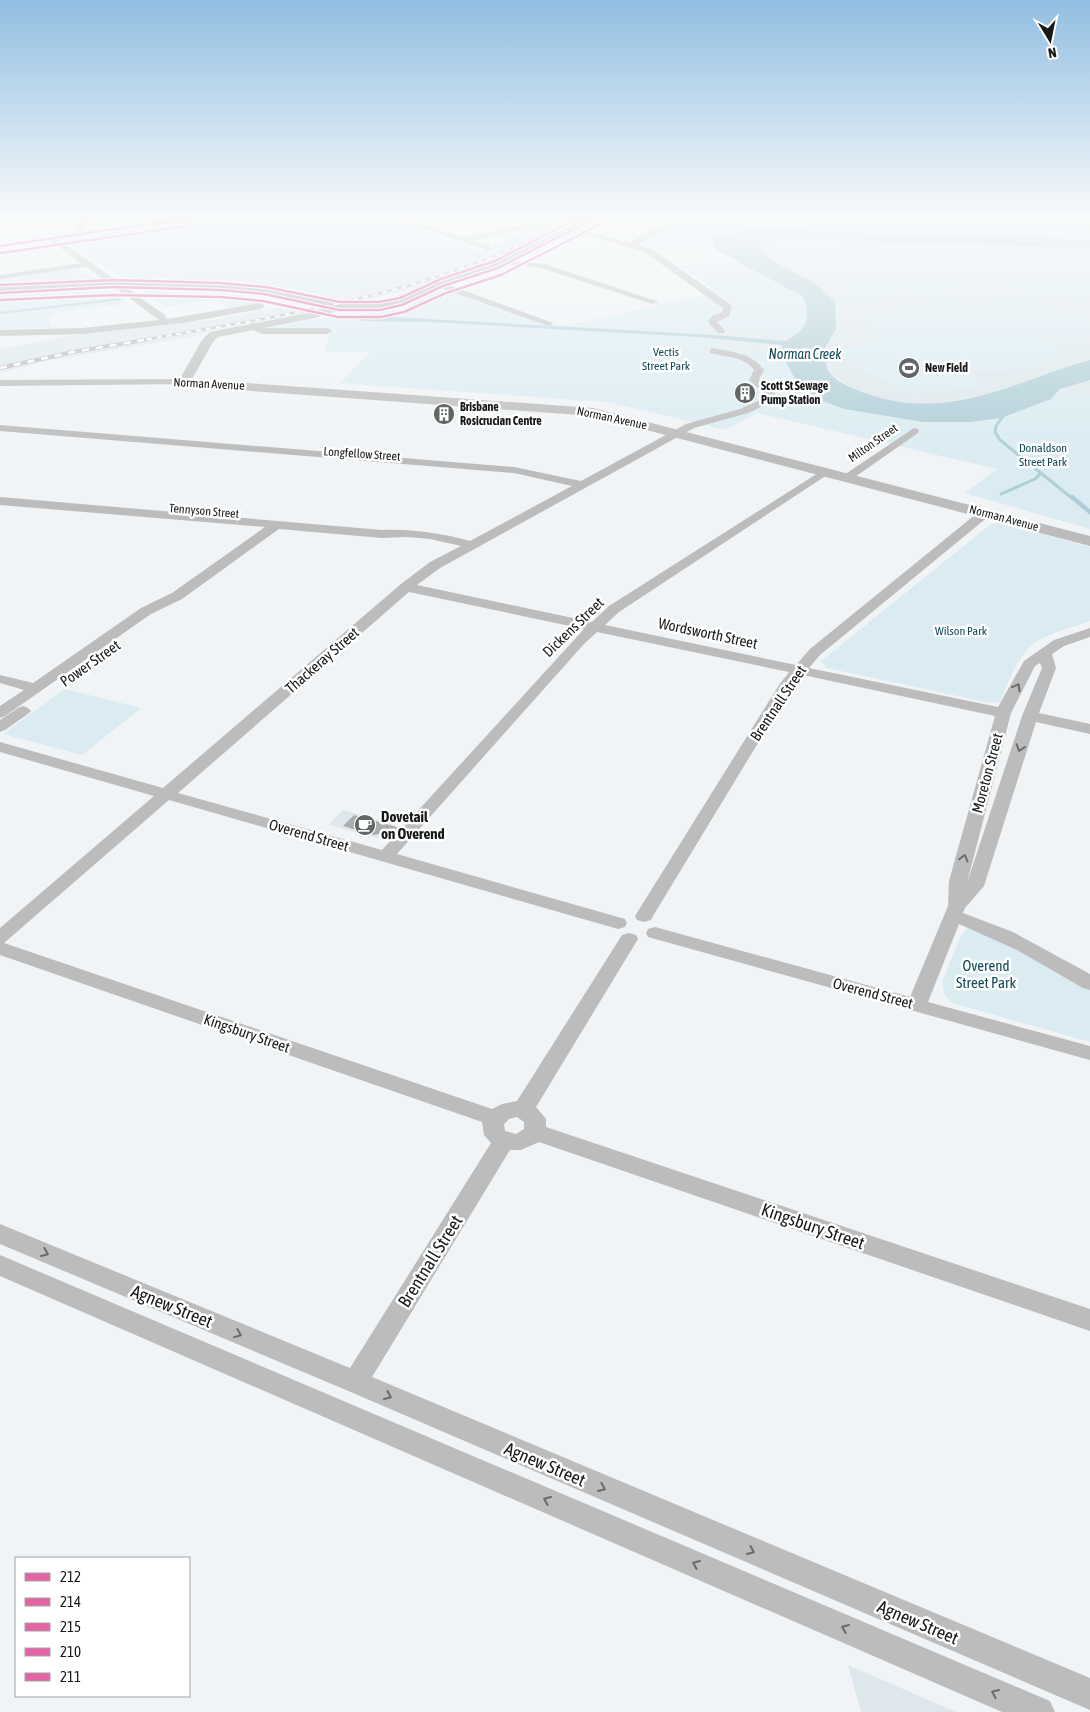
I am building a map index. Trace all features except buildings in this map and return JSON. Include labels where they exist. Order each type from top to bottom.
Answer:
[{"type":"main road","points":[[275,297],[352,315],[402,305],[417,297]]},
{"type":"main road","points":[[337,310],[384,304],[405,297]]},
{"type":"main road","points":[[337,310],[369,311]]},
{"type":"street","points":[[134,297],[162,317],[164,322]]},
{"type":"street","points":[[475,297],[549,322]]},
{"type":"street","points":[[639,297],[655,302]]},
{"type":"street","points":[[714,297],[728,307],[729,311],[715,318],[712,322],[721,331]]},
{"type":"street","points":[[0,333],[75,332],[164,322],[261,306]]},
{"type":"street","points":[[184,382],[208,340],[214,334],[337,310]]},
{"type":"street","points":[[252,326],[262,331],[328,331]]},
{"type":"street","name":"Thackeray Street","points":[[0,938],[406,587],[435,565],[693,425],[754,407],[771,398],[770,393],[754,380],[759,370],[756,365],[743,358],[713,351]]},
{"type":"street","name":"Norman Avenue","points":[[0,383],[184,382],[582,410],[602,413],[1090,540]]},
{"type":"street","name":"Longfellow Street","points":[[0,428],[514,470],[583,485]]},
{"type":"street","name":"Milton Street","points":[[848,477],[914,431]]},
{"type":"street","name":"Dickens Street","points":[[386,856],[593,626],[614,609],[826,471]]},
{"type":"street","name":"Tennyson Street","points":[[0,494],[390,529],[472,544]]},
{"type":"street","name":"Tennyson Street","points":[[0,501],[382,534],[407,533]]},
{"type":"street","name":"Brentnall Street","points":[[644,916],[786,685],[798,670],[815,652],[985,513]]},
{"type":"street","name":"Power Street","points":[[0,727],[157,616],[177,596],[276,525]]},
{"type":"street","name":"Wordsworth Street","points":[[406,587],[1003,713]]},
{"type":"street","name":"Power Street","points":[[0,713],[146,611],[177,596]]},
{"type":"street","name":"Moreton Street","points":[[917,1005],[955,911],[958,881],[1003,713],[1029,664],[1059,643],[1090,632]]},
{"type":"street","name":"Moreton Street","points":[[955,911],[975,886],[1030,716],[1049,668],[1045,653]]},
{"type":"street","points":[[0,679],[35,688]]},
{"type":"street","points":[[1030,716],[1090,729]]},
{"type":"street","name":"Overend Street","points":[[0,747],[386,856],[624,931]]},
{"type":"street","points":[[955,911],[1014,940],[1090,982]]},
{"type":"street","points":[[523,1110],[624,931],[627,917],[644,916],[655,924],[655,933],[647,939],[624,931]]},
{"type":"street","name":"Overend Street","points":[[655,933],[1090,1053]]},
{"type":"street","name":"Kingsbury Street","points":[[0,948],[495,1118]]},
{"type":"street","points":[[507,1110],[523,1110],[535,1119],[535,1132],[528,1139],[522,1141],[504,1140],[495,1135],[493,1131],[492,1122],[495,1118],[507,1110]]},
{"type":"street","name":"Kingsbury Street","points":[[535,1132],[1090,1320]]},
{"type":"street","name":"Brentnall Street","points":[[355,1382],[504,1140]]},
{"type":"street","name":"Agnew Street","points":[[0,1234],[355,1382],[1090,1694]]},
{"type":"street","name":"Agnew Street","points":[[0,1265],[1039,1712]]},
{"type":"shaded area","points":[[327,297],[381,297],[359,303],[338,301]]},
{"type":"shaded area","points":[[821,297],[1090,297],[1090,396],[1060,389],[1005,388],[985,396],[926,405],[885,400],[848,387],[829,372],[824,350],[836,329]]},
{"type":"shaded area","points":[[291,305],[315,311],[211,330],[198,336],[45,361],[0,373],[0,349],[69,336],[195,319],[199,322]]},
{"type":"shaded area","points":[[724,328],[793,337],[782,345],[782,355],[719,346]]},
{"type":"shaded area","points":[[343,810],[394,824],[381,839],[329,825]]},
{"type":"shaded area","points":[[848,1665],[956,1712],[861,1712]]},
{"type":"green space","points":[[0,297],[118,297],[128,304],[53,313],[55,316],[47,317],[53,329],[32,327],[0,330]]},
{"type":"green space","points":[[151,297],[246,297],[271,302],[231,309],[215,299],[166,307]]},
{"type":"green space","name":"Vectis Street Park","points":[[427,297],[467,297],[550,325],[565,326],[694,297],[802,297],[808,314],[805,323],[793,337],[724,328],[719,346],[782,355],[802,389],[817,399],[844,409],[926,422],[1051,399],[1060,389],[1090,396],[1090,529],[965,493],[997,469],[757,413],[725,430],[608,402],[340,383],[370,352],[324,352],[331,330],[264,329],[310,320],[400,310]]},
{"type":"green space","points":[[847,297],[884,297],[885,299],[848,299]]},
{"type":"green space","points":[[928,297],[950,297],[953,301],[930,301]]},
{"type":"green space","points":[[1023,297],[1090,322],[1090,336],[1063,341],[1047,335],[1054,345],[1054,349],[1052,356],[1045,362],[1023,369],[961,370],[988,385],[910,396],[832,351],[880,344],[867,329],[875,318],[889,311],[924,307],[963,310],[992,315],[972,306]]},
{"type":"green space","points":[[1047,297],[1090,297],[1090,299]]},
{"type":"green space","name":"Wilson Park","points":[[1001,523],[1090,547],[1090,621],[1043,638],[1030,647],[1016,666],[1000,702],[990,703],[827,668],[821,661],[991,524]]},
{"type":"green space","points":[[65,689],[141,708],[82,755],[3,734]]},
{"type":"green space","name":"Overend Street Park","points":[[968,928],[977,928],[1090,989],[1090,1042],[952,1003],[944,993],[942,982],[961,935]]},
{"type":"water","name":"Norman Creek","points":[[802,297],[830,297],[835,302],[836,329],[824,350],[827,367],[832,376],[856,390],[895,401],[924,404],[952,402],[1007,388],[1090,360],[1090,380],[1060,389],[1051,399],[1001,418],[970,422],[923,422],[844,409],[817,399],[802,389],[794,377],[782,355],[782,345],[697,337],[428,322],[363,321],[350,318],[375,316],[714,335],[786,341],[793,337],[806,322],[807,311]]},
{"type":"water","points":[[119,298],[122,300],[0,314],[0,312]]},
{"type":"waterway","points":[[1006,412],[996,426],[995,432],[1000,440],[1041,473]]},
{"type":"waterway","points":[[1001,494],[1035,479],[1041,473]]},
{"type":"waterway","points":[[1041,473],[1073,499]]},
{"type":"waterway","points":[[1072,497],[1090,512]]},
{"type":"railway","points":[[137,341],[310,310],[365,297]]},
{"type":"railway","points":[[0,368],[73,352],[144,340]]},
{"type":"transit line","name":"214","points":[[0,300],[70,297]]},
{"type":"transit line","name":"214","points":[[214,297],[263,301],[338,317],[381,317],[404,312],[437,297]]},
{"type":"transit line","name":"212","points":[[278,297],[339,310],[380,310],[402,305],[419,297]]},
{"type":"transit line","name":"215","points":[[315,297],[340,302],[379,302],[402,297]]},
{"type":"place","name":"New Field","points":[[909,368]]},
{"type":"place","name":"Scott St Sewage Pump Station","points":[[745,393]]},
{"type":"place","name":"Brisbane Rosicrucian Centre","points":[[444,414]]},
{"type":"place","name":"Dovetail on Overend","points":[[365,825]]},
{"type":"park label","name":"Donaldson Street Park","points":[[1043,455]]}]
